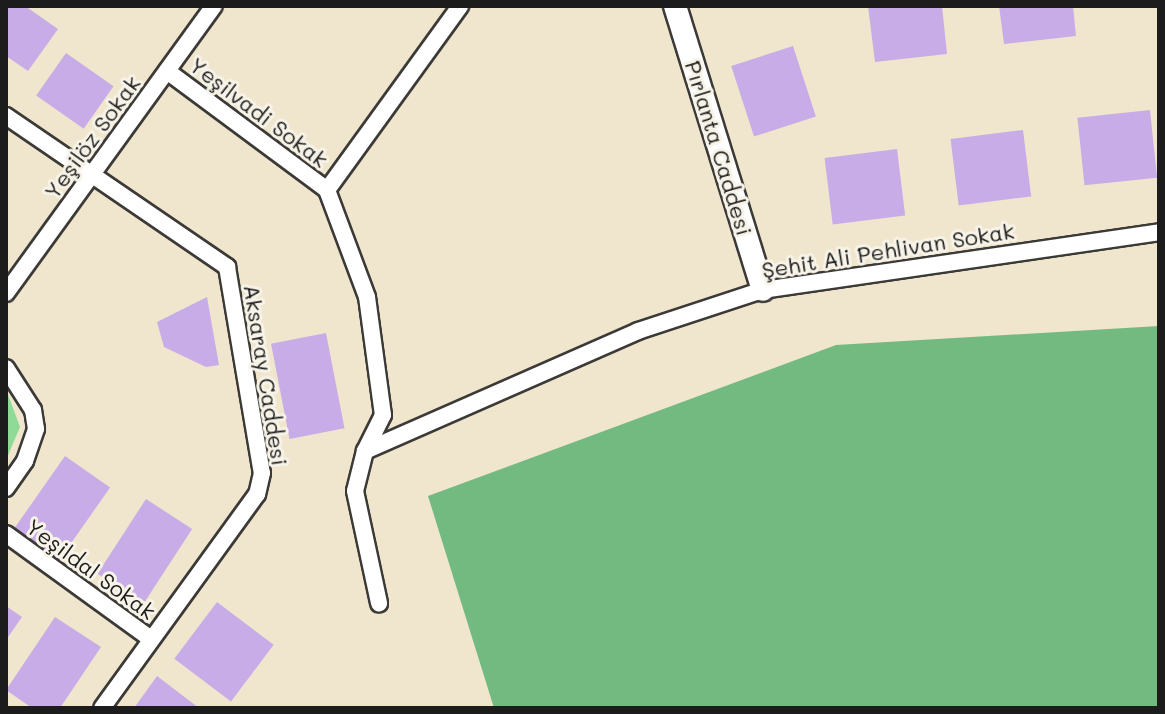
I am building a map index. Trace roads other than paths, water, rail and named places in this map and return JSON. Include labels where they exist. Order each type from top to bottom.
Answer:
[{"type":"street","name":"Yeşilöz Sokak","points":[[6,293],[214,6]]},
{"type":"street","points":[[327,190],[460,6]]},
{"type":"street","name":"Pırlanta Caddesi","points":[[675,6],[763,290]]},
{"type":"street","name":"Yeşilvadi Sokak","points":[[167,71],[327,190],[367,297],[383,415],[365,451],[355,491],[379,603]]},
{"type":"street","name":"Aksaray Caddesi","points":[[6,116],[227,267],[262,473],[257,494],[102,708]]},
{"type":"street","name":"Şehit Ali Pehlivan Sokak","points":[[365,451],[638,331],[763,290],[1159,232]]},
{"type":"street","points":[[6,368],[33,410],[36,429],[25,461],[6,488]]},
{"type":"street","name":"Yeşildal Sokak","points":[[6,534],[151,639]]}]
